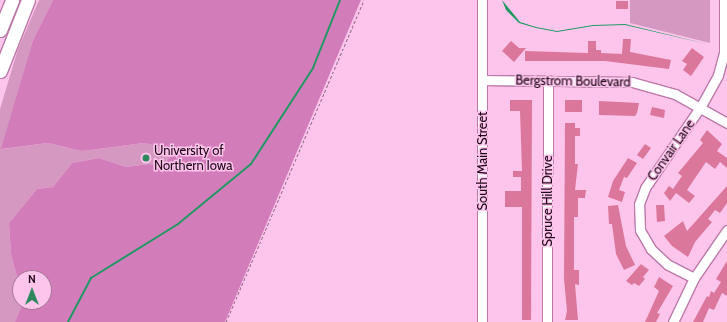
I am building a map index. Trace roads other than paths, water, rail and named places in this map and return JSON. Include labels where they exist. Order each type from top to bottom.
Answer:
[{"type":"highway","points":[[0,30],[12,0]]},
{"type":"highway","points":[[0,71],[28,0]]},
{"type":"street","name":"South Main Street","points":[[482,0],[482,322]]},
{"type":"street","name":"Convair Lane","points":[[694,278],[667,264],[650,249],[640,230],[638,212],[645,188],[712,88],[721,64],[724,0]]},
{"type":"street","name":"Bergstrom Boulevard","points":[[482,80],[632,82],[675,94],[701,106],[727,123]]},
{"type":"street","name":"Spruce Hill Drive","points":[[547,322],[548,80]]},
{"type":"street","points":[[674,322],[694,278],[727,230]]},
{"type":"waterway","points":[[68,322],[91,278],[178,224],[251,164],[313,68],[340,0]]},
{"type":"place","name":"University of Northern Iowa","points":[[146,158]]}]
